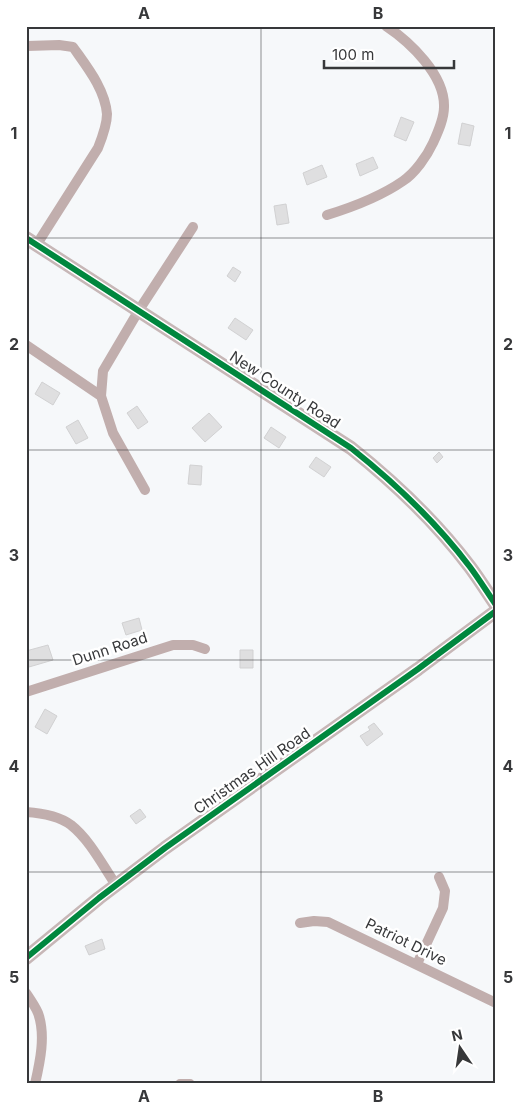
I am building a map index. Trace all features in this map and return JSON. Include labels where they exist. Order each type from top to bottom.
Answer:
[{"type":"street","points":[[327,216],[382,193],[405,180],[429,152],[440,128],[444,106],[439,80],[424,60],[386,26]]},
{"type":"street","points":[[27,46],[59,44],[73,47],[101,91],[107,114],[104,133],[98,148],[32,241]]},
{"type":"street","points":[[145,490],[113,433],[101,396],[104,372],[139,310],[193,226]]},
{"type":"street","name":"New County Road","points":[[32,241],[351,448],[411,500],[441,532],[471,567],[496,605]]},
{"type":"street","points":[[26,345],[101,396]]},
{"type":"street","name":"Christmas Hill Road","points":[[26,958],[99,898],[212,813],[327,734],[496,611]]},
{"type":"street","name":"Dunn Road","points":[[26,692],[172,645],[193,644],[205,649]]},
{"type":"street","points":[[26,812],[56,818],[71,825],[85,840],[116,885]]},
{"type":"street","points":[[417,964],[443,908],[445,891],[439,877]]},
{"type":"street","name":"Patriot Drive","points":[[300,923],[328,922],[496,1003]]},
{"type":"street","points":[[26,993],[38,1013],[42,1032],[35,1084]]},
{"type":"street","points":[[180,1084],[190,1084]]},
{"type":"building","points":[[401,117],[414,122],[406,141],[394,136]]},
{"type":"building","points":[[462,123],[474,126],[470,146],[458,144]]},
{"type":"building","points":[[373,157],[378,168],[360,176],[356,164]]},
{"type":"building","points":[[322,165],[327,177],[307,185],[303,173]]},
{"type":"building","points":[[286,204],[289,223],[277,225],[274,206]]},
{"type":"building","points":[[233,267],[241,272],[235,282],[227,276]]},
{"type":"building","points":[[235,318],[253,330],[246,340],[228,328]]},
{"type":"building","points":[[42,382],[60,393],[53,405],[35,394]]},
{"type":"building","points":[[137,406],[148,422],[138,429],[127,413]]},
{"type":"building","points":[[209,413],[222,427],[205,442],[192,428]]},
{"type":"building","points":[[78,420],[88,438],[76,444],[66,427]]},
{"type":"building","points":[[271,427],[286,437],[279,448],[264,438]]},
{"type":"building","points":[[439,452],[443,457],[437,463],[433,458]]},
{"type":"building","points":[[316,457],[331,467],[324,477],[309,467]]},
{"type":"building","points":[[190,465],[202,466],[201,485],[188,484]]},
{"type":"building","points":[[139,618],[142,630],[126,635],[122,623]]},
{"type":"building","points":[[48,645],[53,660],[29,667],[26,651]]},
{"type":"building","points":[[240,650],[253,650],[253,668],[240,668]]},
{"type":"building","points":[[45,709],[57,716],[47,734],[35,727]]},
{"type":"building","points":[[374,723],[383,734],[367,746],[360,736],[370,730],[368,727]]},
{"type":"building","points":[[140,809],[146,817],[136,824],[130,816]]},
{"type":"building","points":[[102,939],[105,949],[89,955],[85,946]]},
{"type":"cycle path","points":[[26,238],[351,448],[399,489],[443,534],[470,567],[496,605]]},
{"type":"cycle path","points":[[26,958],[99,898],[165,848],[418,669],[496,611]]}]
